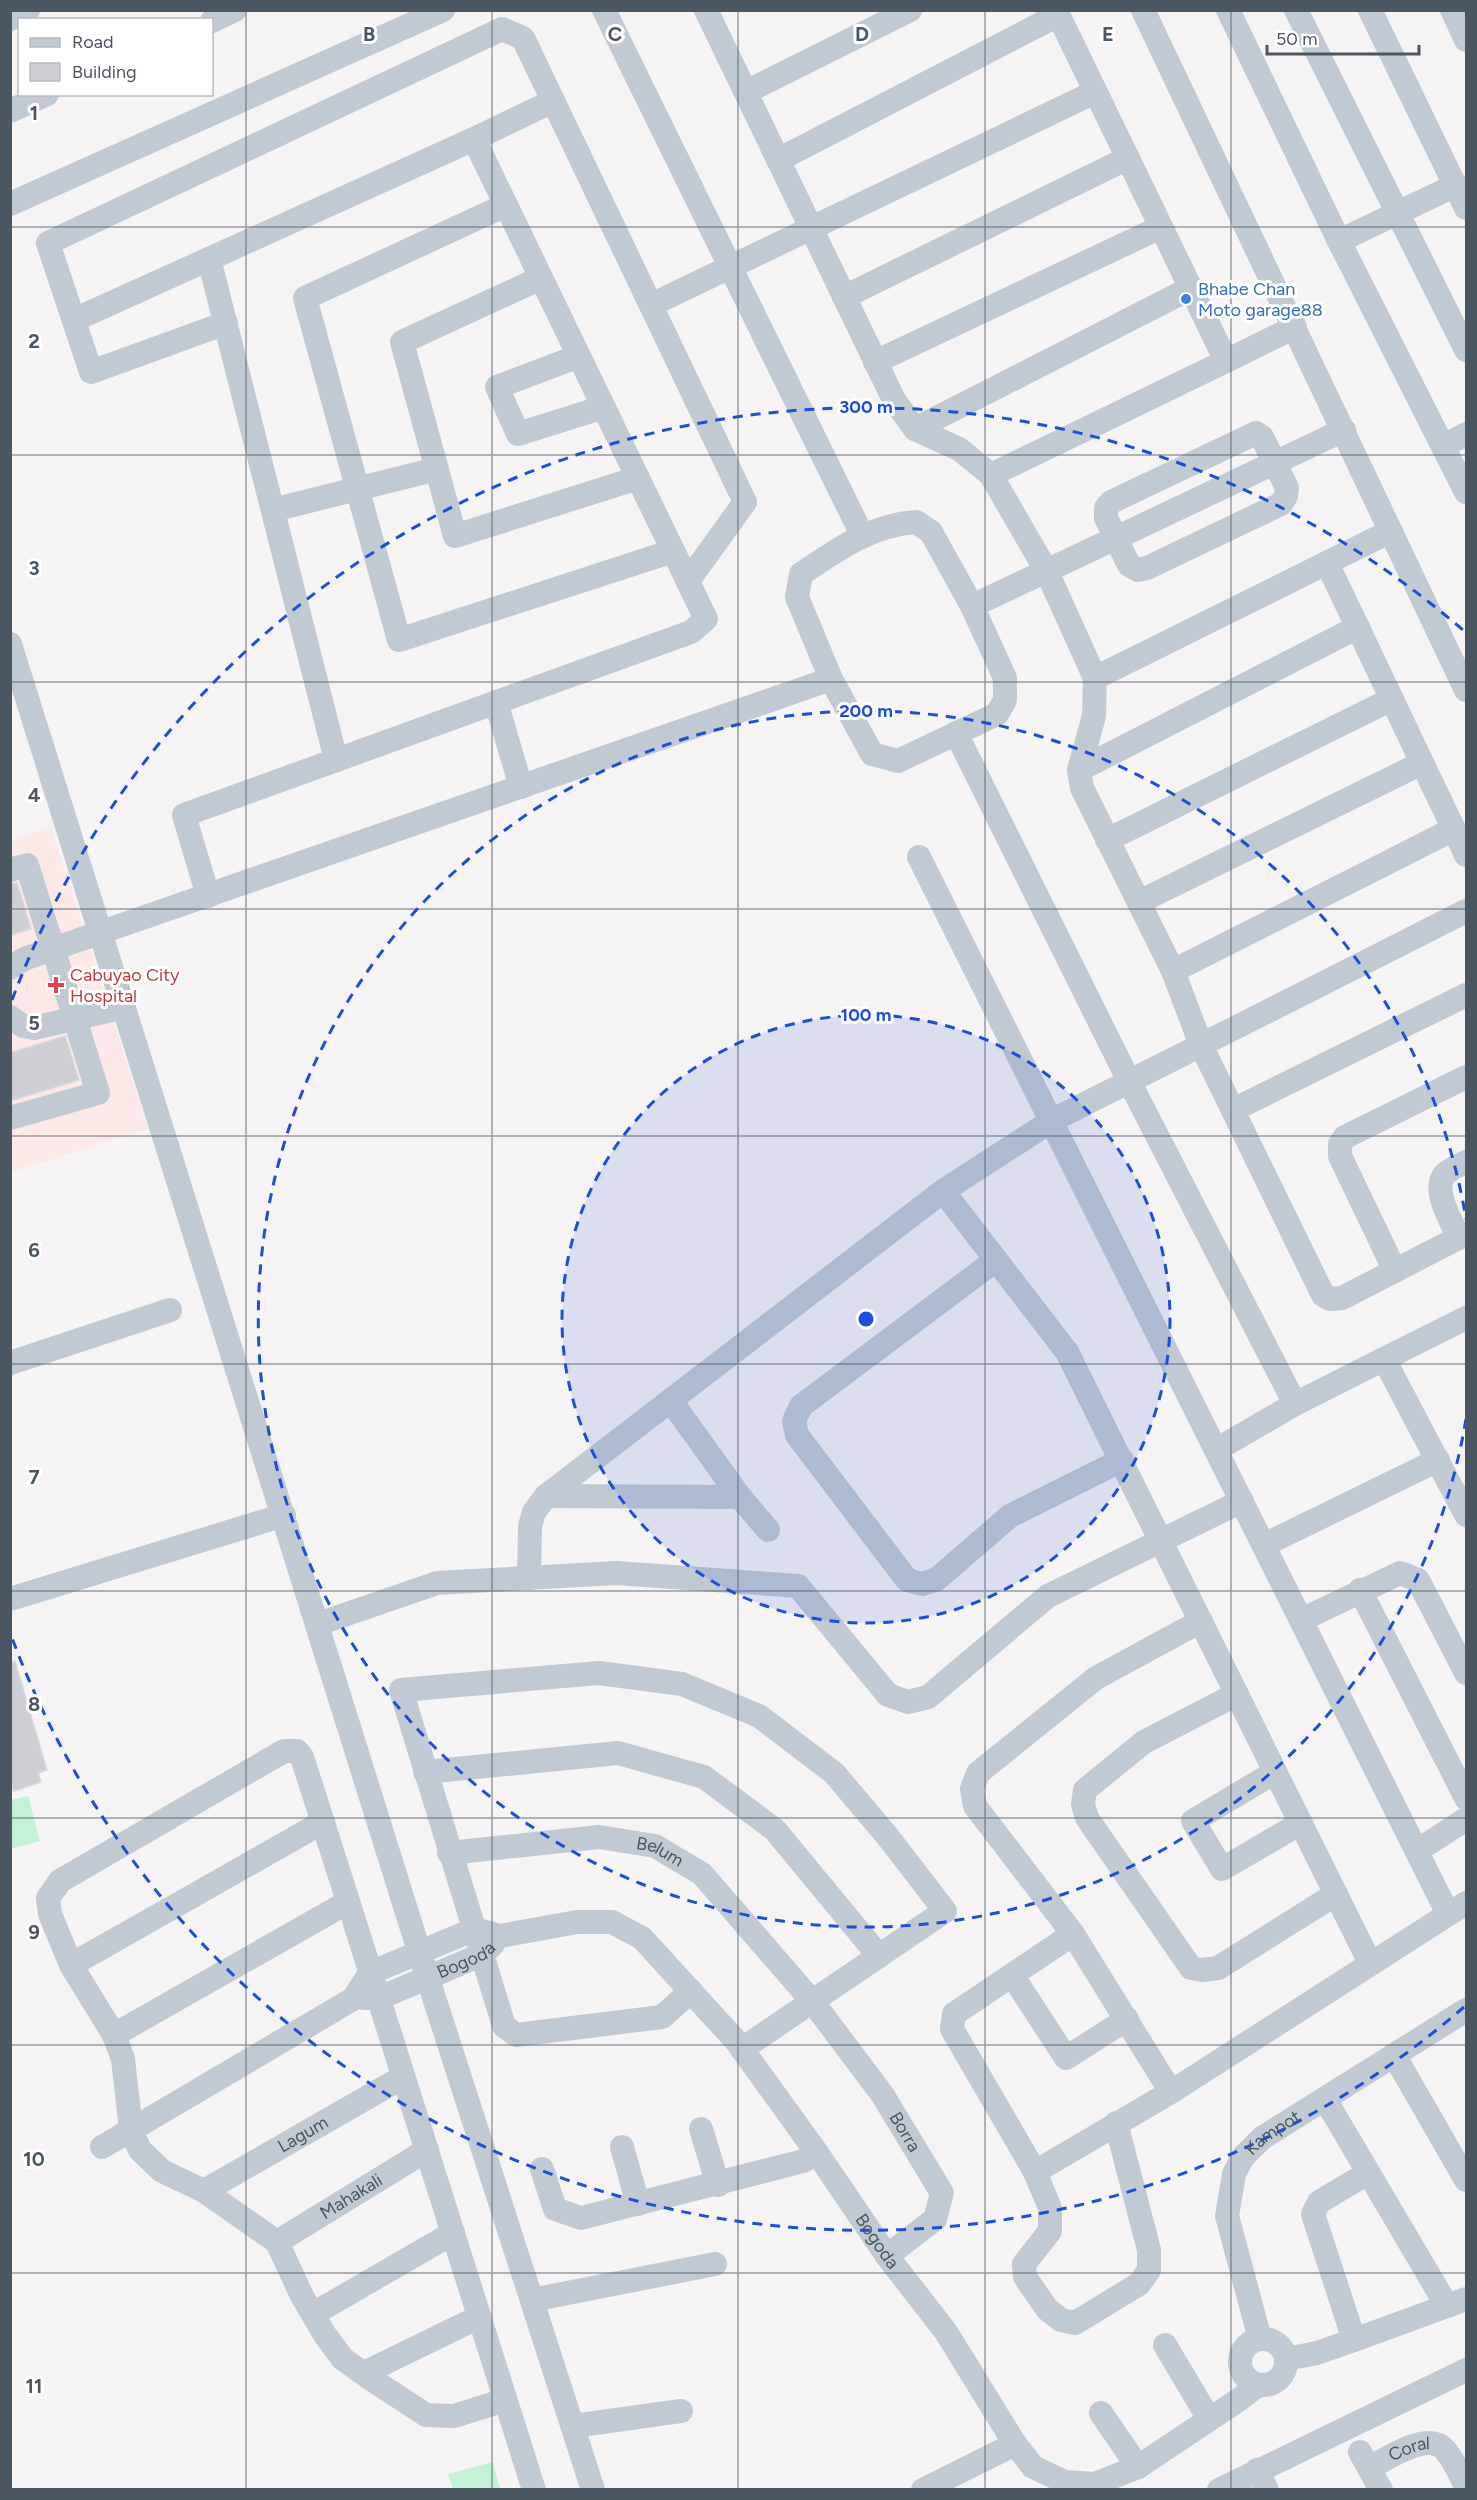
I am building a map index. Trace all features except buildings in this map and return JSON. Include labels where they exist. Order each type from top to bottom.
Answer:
[{"type":"street","points":[[10,19],[28,10]]},
{"type":"street","points":[[213,21],[236,10]]},
{"type":"street","points":[[10,204],[443,10]]},
{"type":"street","points":[[604,10],[862,535]]},
{"type":"street","points":[[706,10],[894,400],[915,429],[959,449],[991,475],[1047,573],[1095,678],[1094,716],[1079,770],[1082,788],[1173,971],[1202,1045],[1323,1295],[1330,1299],[1342,1298],[1463,1236],[1440,1194],[1440,1181],[1447,1172],[1467,1162]]},
{"type":"street","points":[[746,92],[910,10]]},
{"type":"street","points":[[1143,10],[1467,690]]},
{"type":"street","points":[[1228,10],[1340,240],[1467,492]]},
{"type":"street","points":[[1296,10],[1467,350]]},
{"type":"street","points":[[1370,10],[1467,208]]},
{"type":"street","points":[[1452,10],[1467,40]]},
{"type":"street","points":[[778,160],[1057,13],[1226,361]]},
{"type":"street","points":[[226,323],[91,372],[48,243],[502,29],[523,38],[745,502],[688,580]]},
{"type":"street","points":[[651,305],[1095,92]]},
{"type":"street","points":[[10,111],[43,96]]},
{"type":"street","points":[[74,320],[474,140],[553,101]]},
{"type":"street","points":[[208,896],[183,815],[691,632],[706,619],[474,140]]},
{"type":"street","points":[[844,297],[1128,158]]},
{"type":"street","points":[[1340,240],[1456,185]]},
{"type":"street","points":[[506,205],[305,298],[399,640],[673,551]]},
{"type":"street","points":[[875,362],[1161,227]]},
{"type":"street","points":[[209,259],[336,760]]},
{"type":"street","points":[[541,278],[402,342],[455,536],[638,478]]},
{"type":"street","points":[[915,429],[1191,288]]},
{"type":"street","points":[[991,475],[1295,327]]},
{"type":"street","points":[[579,356],[497,387],[518,434],[604,408]]},
{"type":"street","points":[[972,606],[1047,573],[1344,430]]},
{"type":"street","points":[[1256,433],[1262,437],[1275,462],[1287,488],[1286,496],[1281,504],[1147,568],[1138,570],[1129,565],[1106,518],[1106,508],[1111,502],[1256,433]]},
{"type":"street","points":[[1444,446],[1467,434]]},
{"type":"street","points":[[273,510],[437,469]]},
{"type":"street","points":[[916,522],[932,532],[972,606],[1005,678],[1005,700],[997,714],[898,761],[872,754],[831,679],[797,597],[801,574],[862,535],[898,523],[916,522]]},
{"type":"street","points":[[1095,678],[1391,531]]},
{"type":"street","points":[[1327,563],[1467,855]]},
{"type":"street","points":[[1079,770],[1358,627]]},
{"type":"street","points":[[10,644],[427,1978],[593,2490]]},
{"type":"street","points":[[10,968],[24,959],[831,679]]},
{"type":"street","points":[[1107,840],[1392,699]]},
{"type":"street","points":[[496,702],[521,787]]},
{"type":"street","points":[[956,733],[1129,1081],[1295,1404]]},
{"type":"street","points":[[1139,902],[1422,762]]},
{"type":"street","points":[[1173,971],[1454,829]]},
{"type":"street","points":[[919,857],[1053,1120],[1417,1851],[1457,1909],[1171,2092],[1035,2172]]},
{"type":"street","points":[[10,870],[27,865],[98,1093],[10,1118]]},
{"type":"street","points":[[529,1578],[530,1526],[534,1512],[546,1496],[943,1191],[1053,1120],[1467,910]]},
{"type":"street","points":[[1233,1110],[1467,995]]},
{"type":"street","points":[[10,1017],[23,1026],[34,1028],[124,1007]]},
{"type":"street","points":[[1395,1271],[1340,1156],[1340,1144],[1344,1137],[1467,1077]]},
{"type":"street","points":[[943,1191],[1067,1352],[1370,1963]]},
{"type":"street","points":[[996,1260],[801,1406],[794,1421],[797,1435],[907,1580],[922,1584],[937,1579],[1010,1516],[1122,1460]]},
{"type":"street","points":[[10,1363],[170,1310]]},
{"type":"street","points":[[1216,1450],[1295,1404],[1467,1318]]},
{"type":"street","points":[[1384,1359],[1467,1515]]},
{"type":"street","points":[[671,1401],[740,1497],[768,1530]]},
{"type":"street","points":[[1264,1545],[1437,1460]]},
{"type":"street","points":[[546,1496],[740,1497]]},
{"type":"street","points":[[318,1624],[437,1583],[616,1574],[798,1586],[888,1695],[908,1702],[928,1697],[1048,1596],[1242,1501]]},
{"type":"street","points":[[10,1599],[284,1515]]},
{"type":"street","points":[[1301,1620],[1400,1573],[1418,1580],[1467,1673]]},
{"type":"street","points":[[1360,1590],[1467,1798]]},
{"type":"street","points":[[1171,2092],[1073,1934],[975,1806],[972,1789],[978,1773],[1096,1678],[1201,1621]]},
{"type":"street","points":[[691,1991],[662,2017],[516,2035],[504,2026],[483,1954],[449,1853],[401,1690],[599,1673],[682,1684],[759,1716],[834,1773],[888,1837],[945,1911],[742,2049]]},
{"type":"street","points":[[1237,1694],[1144,1742],[1085,1790],[1083,1804],[1087,1818],[1191,1968],[1202,1970],[1218,1968],[1336,1894]]},
{"type":"street","points":[[506,2400],[454,2416],[426,2415],[343,2359],[302,2296],[277,2242],[204,2191],[162,2171],[140,2150],[131,2130],[123,2060],[114,2035],[71,1965],[50,1914],[48,1898],[60,1881],[284,1751],[297,1751],[302,1757],[379,1998],[403,2077],[427,2150],[506,2400],[534,2490]]},
{"type":"street","points":[[425,1772],[618,1753],[704,1777],[775,1830],[879,1956]]},
{"type":"street","points":[[1275,1772],[1193,1821],[1222,1869],[1301,1823]]},
{"type":"street","points":[[1417,1851],[1467,1819]]},
{"type":"street","points":[[71,1965],[323,1822]]},
{"type":"street","name":"Belum","points":[[449,1853],[599,1837],[655,1846],[702,1874],[813,2001]]},
{"type":"street","points":[[114,2035],[348,1902]]},
{"type":"street","name":"Bogoda","points":[[370,1973],[475,1929],[500,1936],[577,1922],[612,1923],[642,1938],[742,2049],[887,2256],[946,2332],[1015,2444],[1032,2467],[1065,2482],[1095,2484],[1138,2467],[1258,2385]]},
{"type":"street","points":[[1073,1934],[954,2014],[952,2030],[1035,2172],[1050,2208],[1050,2231],[1024,2264],[1025,2277],[1047,2309],[1061,2320],[1075,2323],[1139,2284],[1149,2270],[1149,2250],[1116,2123]]},
{"type":"street","name":"Bogoda","points":[[379,1998],[483,1954],[500,1936]]},
{"type":"street","points":[[102,2147],[353,1999],[370,1973]]},
{"type":"street","points":[[1012,1975],[1066,2058],[1126,2019]]},
{"type":"street","points":[[353,1999],[379,1998]]},
{"type":"street","name":"Borra","points":[[813,2001],[882,2094],[942,2193],[934,2219],[887,2256]]},
{"type":"street","name":"Kampot","points":[[1260,2339],[1227,2216],[1234,2174],[1243,2157],[1262,2138],[1394,2055],[1466,2013]]},
{"type":"street","points":[[1394,2055],[1467,2180]]},
{"type":"street","name":"Lagum","points":[[204,2191],[403,2077]]},
{"type":"street","points":[[1286,2359],[1317,2353],[1457,2303],[1368,2173],[1325,2099]]},
{"type":"street","points":[[701,2129],[718,2185]]},
{"type":"street","points":[[622,2147],[638,2204]]},
{"type":"street","name":"Mahakali","points":[[277,2242],[427,2150]]},
{"type":"street","points":[[542,2169],[555,2210],[581,2218],[718,2185],[803,2161],[817,2153]]},
{"type":"street","points":[[1354,2340],[1314,2214],[1319,2202],[1368,2173]]},
{"type":"street","points":[[313,2314],[453,2233]]},
{"type":"street","points":[[532,2300],[715,2264]]},
{"type":"street","points":[[364,2373],[479,2316]]},
{"type":"street","points":[[1260,2339],[1272,2340],[1281,2348],[1286,2359],[1281,2376],[1267,2385],[1258,2385],[1250,2381],[1243,2374],[1240,2366],[1240,2356],[1251,2342],[1260,2339]]},
{"type":"street","points":[[1165,2345],[1209,2419]]},
{"type":"street","points":[[1219,2490],[1262,2480],[1467,2370]]},
{"type":"street","points":[[573,2426],[681,2411]]},
{"type":"street","points":[[1101,2413],[1138,2467]]},
{"type":"street","name":"Coral","points":[[1381,2490],[1364,2460],[1430,2442],[1444,2448],[1467,2486]]},
{"type":"street","points":[[923,2490],[1015,2444]]},
{"type":"shaded area","name":"Cabuyao City Hospital","points":[[50,826],[148,1129],[11,1172],[11,841]]},
{"type":"green space","points":[[28,1796],[40,1841],[11,1849],[11,1800]]},
{"type":"green space","points":[[493,2462],[500,2489],[453,2489],[448,2474]]},
{"type":"place","name":"Bhabe Chan Moto garage88","points":[[1186,299]]},
{"type":"place","name":"Cabuyao City Hospital","points":[[56,985]]}]
